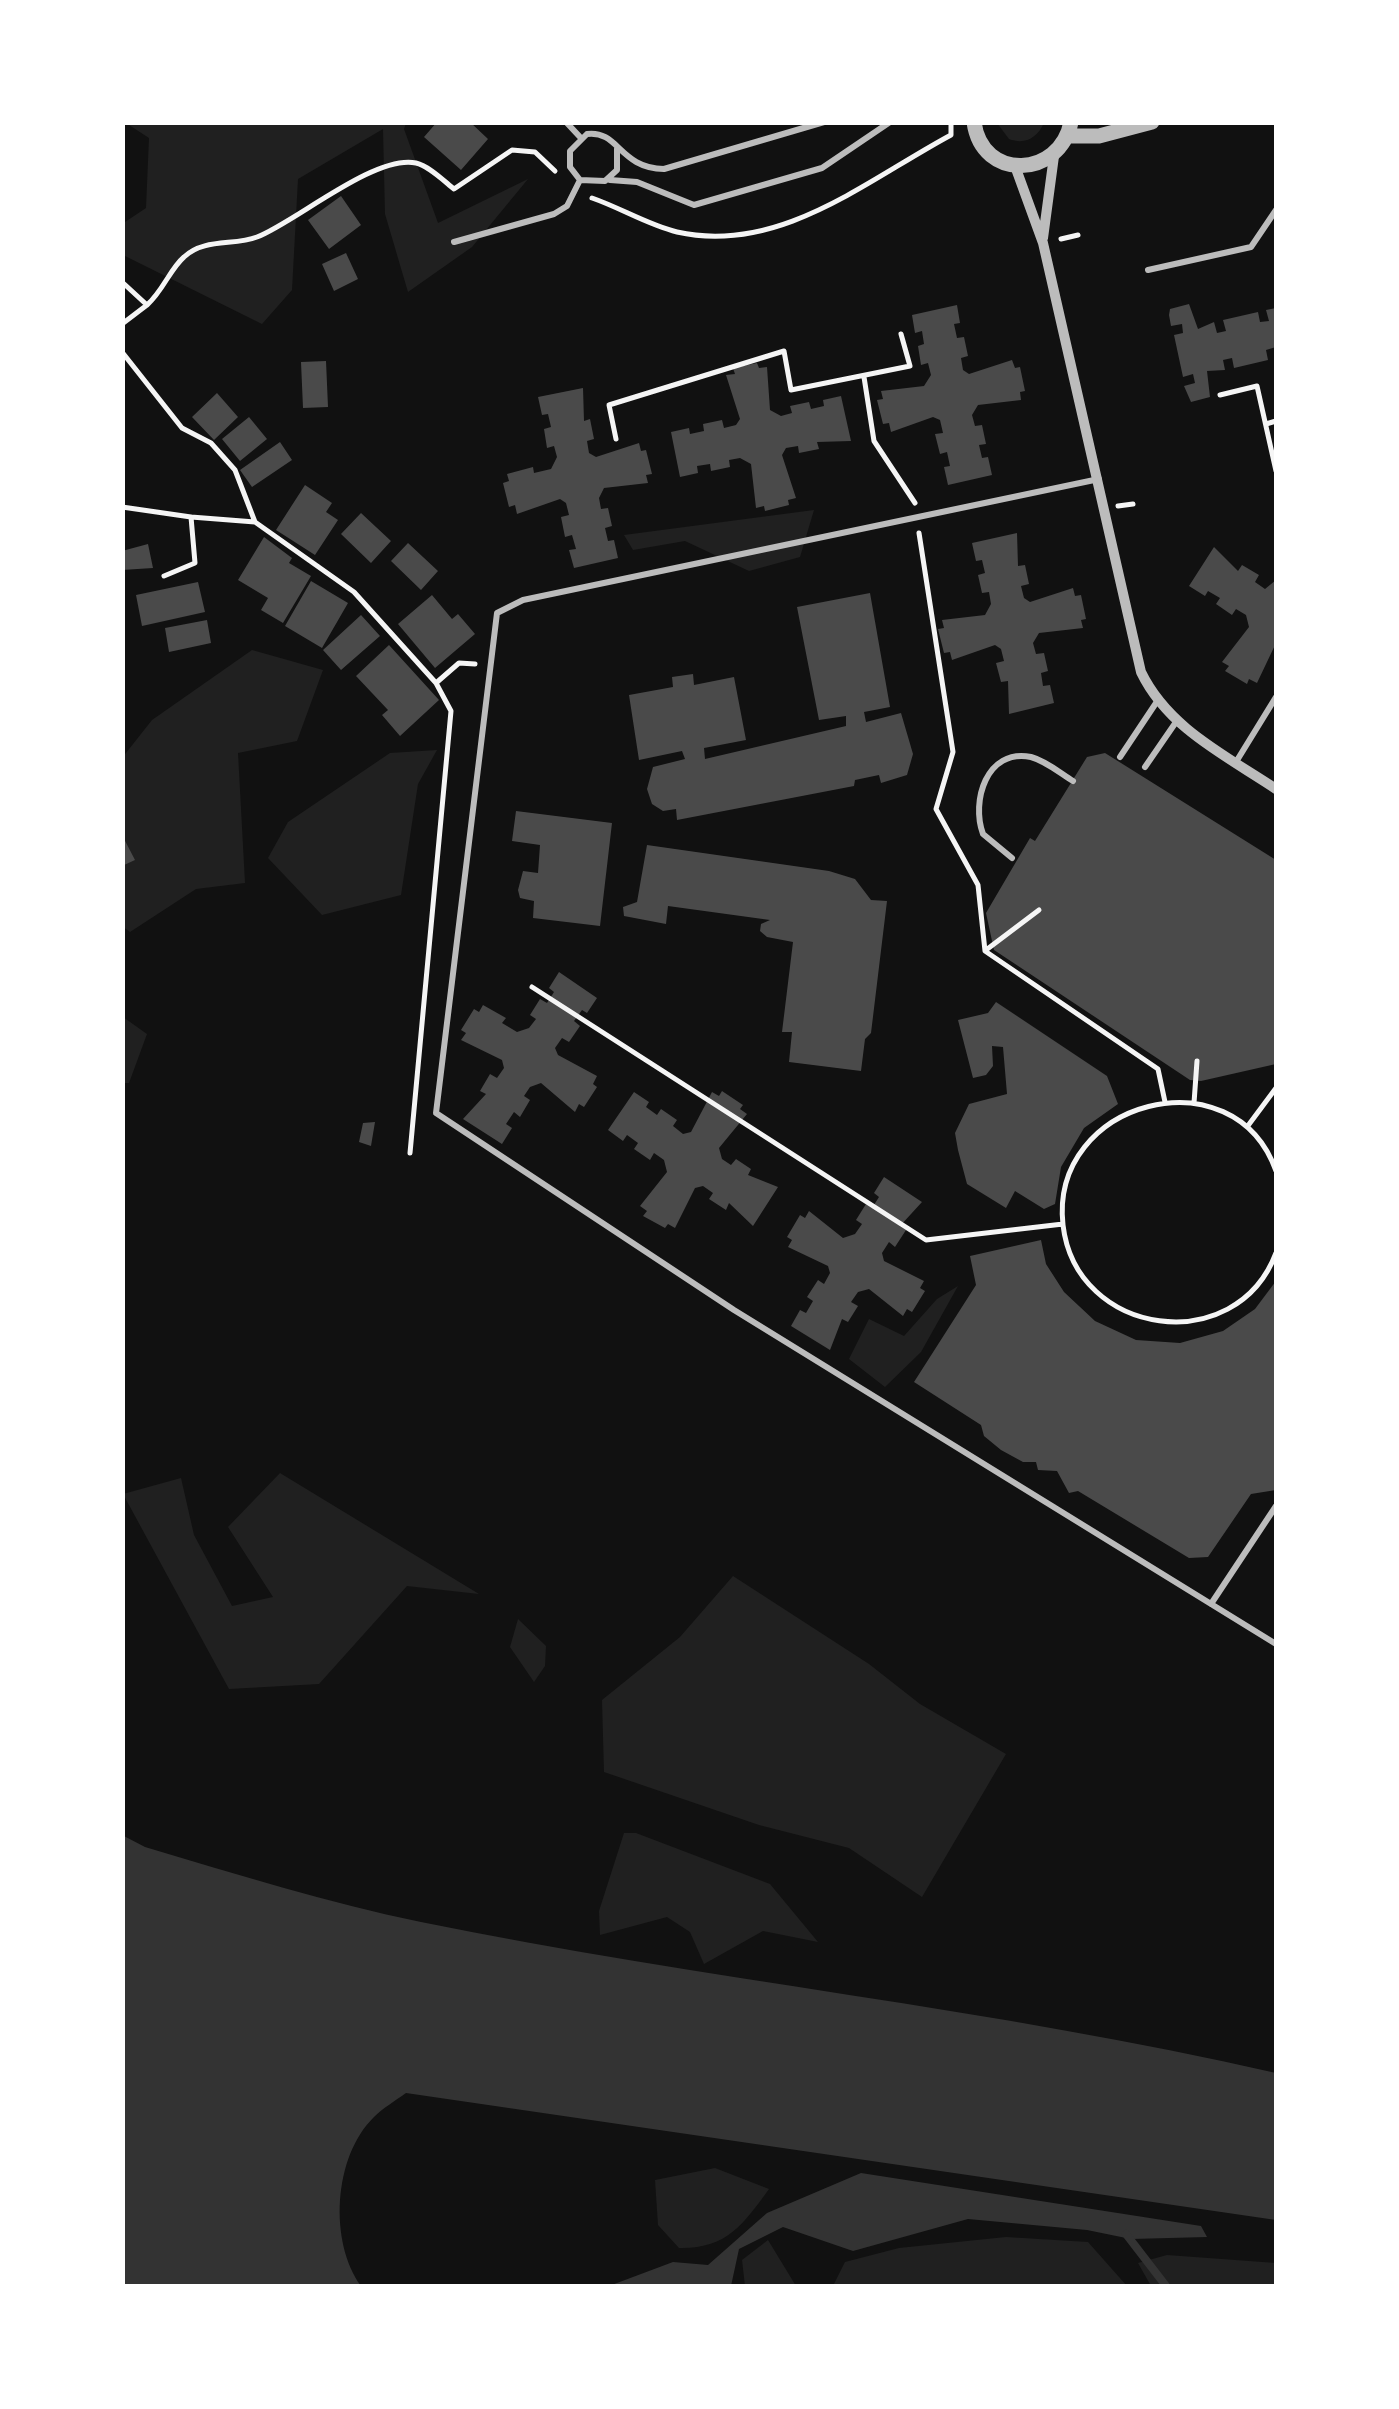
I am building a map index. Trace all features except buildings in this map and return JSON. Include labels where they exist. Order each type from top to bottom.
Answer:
[{"type":"street","points":[[974,122],[980,142],[989,154],[1014,166],[1029,167],[1054,156]]},
{"type":"street","points":[[1043,244],[1054,156],[1070,129],[1099,136],[1152,122]]},
{"type":"street","points":[[1014,166],[1043,244],[1100,479],[1140,672],[1156,703],[1176,722],[1276,789]]},
{"type":"lane","points":[[566,122],[580,137]]},
{"type":"lane","points":[[580,137],[604,134],[643,169],[664,170],[824,122]]},
{"type":"lane","points":[[580,137],[568,158],[580,180],[596,184],[607,180],[637,182],[694,205],[822,168],[890,122]]},
{"type":"lane","points":[[607,180],[617,170],[617,149]]},
{"type":"lane","points":[[454,242],[554,214],[567,206],[580,180]]},
{"type":"lane","points":[[1148,270],[1251,247],[1276,210]]},
{"type":"lane","points":[[1100,479],[523,600],[497,613],[436,1113],[734,1310],[1276,1644]]},
{"type":"lane","points":[[1236,762],[1276,696]]},
{"type":"lane","points":[[1120,756],[1156,703]]},
{"type":"lane","points":[[1145,767],[1176,722]]},
{"type":"lane","points":[[1012,858],[982,834],[976,799],[983,782],[1008,760],[1027,756],[1072,781]]},
{"type":"lane","points":[[1211,1604],[1276,1506]]},
{"type":"path","points":[[951,122],[951,134]]},
{"type":"path","points":[[122,324],[147,305]]},
{"type":"path","points":[[616,438],[609,406],[784,351],[791,390],[910,366],[901,334]]},
{"type":"path","points":[[122,352],[182,428],[210,443],[235,470],[255,522]]},
{"type":"path","points":[[864,377],[874,441],[914,502]]},
{"type":"path","points":[[1220,395],[1257,386],[1276,472]]},
{"type":"path","points":[[1266,424],[1276,421]]},
{"type":"path","points":[[122,507],[255,522],[354,592],[436,683],[451,711],[410,1153]]},
{"type":"path","points":[[164,576],[195,563],[191,517]]},
{"type":"path","points":[[436,683],[458,663],[481,665]]},
{"type":"path","points":[[985,951],[1039,910]]},
{"type":"path","points":[[532,986],[926,1240],[1063,1224]]},
{"type":"path","points":[[1194,1104],[1197,1061]]},
{"type":"path","points":[[1247,1127],[1276,1088]]},
{"type":"path","points":[[1276,1171],[1272,1157],[1247,1127],[1214,1108],[1176,1101],[1137,1107],[1104,1126],[1078,1156],[1066,1188],[1063,1224],[1072,1258],[1090,1287],[1118,1310],[1150,1322],[1185,1324],[1219,1315],[1248,1296],[1270,1269],[1276,1253]]},
{"type":"shaded area","points":[[997,122],[1044,123],[1034,136],[1020,141],[1009,139]]},
{"type":"shaded area","points":[[126,123],[406,123],[404,129],[438,223],[528,179],[472,247],[408,292],[385,214],[383,129],[298,179],[292,290],[262,324],[123,255],[122,224],[146,208],[149,138]]},
{"type":"shaded area","points":[[814,510],[800,557],[749,571],[685,541],[633,550],[624,535]]},
{"type":"shaded area","points":[[252,650],[323,670],[297,741],[238,753],[245,883],[196,889],[130,932],[122,926],[122,758],[152,720]]},
{"type":"shaded area","points":[[437,750],[418,784],[401,895],[322,915],[268,858],[288,822],[390,753]]},
{"type":"shaded area","points":[[123,1017],[147,1034],[129,1083],[123,1083]]},
{"type":"shaded area","points":[[958,1286],[921,1352],[885,1387],[849,1359],[869,1319],[904,1336],[937,1299]]},
{"type":"shaded area","points":[[280,1473],[479,1594],[407,1586],[319,1684],[229,1689],[123,1494],[181,1478],[194,1535],[232,1606],[273,1597],[228,1527]]},
{"type":"shaded area","points":[[733,1576],[869,1664],[920,1704],[1006,1754],[922,1897],[849,1848],[759,1825],[604,1772],[602,1700],[680,1637]]},
{"type":"shaded area","points":[[518,1619],[546,1646],[545,1666],[534,1682],[510,1647]]},
{"type":"shaded area","points":[[624,1833],[636,1833],[770,1884],[818,1942],[763,1931],[704,1964],[690,1932],[667,1917],[600,1935],[599,1911]]},
{"type":"shaded area","points":[[122,1835],[145,1847],[248,1878],[421,1922],[1063,2030],[1276,2073],[1276,2220],[406,2093],[360,2134],[343,2176],[340,2224],[351,2268],[361,2286],[123,2286]]},
{"type":"shaded area","points":[[715,2168],[769,2189],[732,2232],[709,2244],[679,2248],[658,2225],[655,2180]]},
{"type":"shaded area","points":[[861,2173],[1201,2226],[1207,2237],[1131,2239],[1087,2230],[968,2219],[853,2251],[783,2227],[739,2249],[731,2286],[609,2286],[673,2262],[708,2265],[767,2213]]},
{"type":"shaded area","points":[[1006,2237],[1088,2242],[1127,2286],[833,2286],[845,2262],[899,2248]]},
{"type":"shaded area","points":[[768,2240],[796,2286],[745,2286],[742,2260]]},
{"type":"shaded area","points":[[1167,2255],[1276,2263],[1276,2286],[1151,2286],[1138,2263]]},
{"type":"waterway","points":[[1126,2234],[1166,2286]]}]
